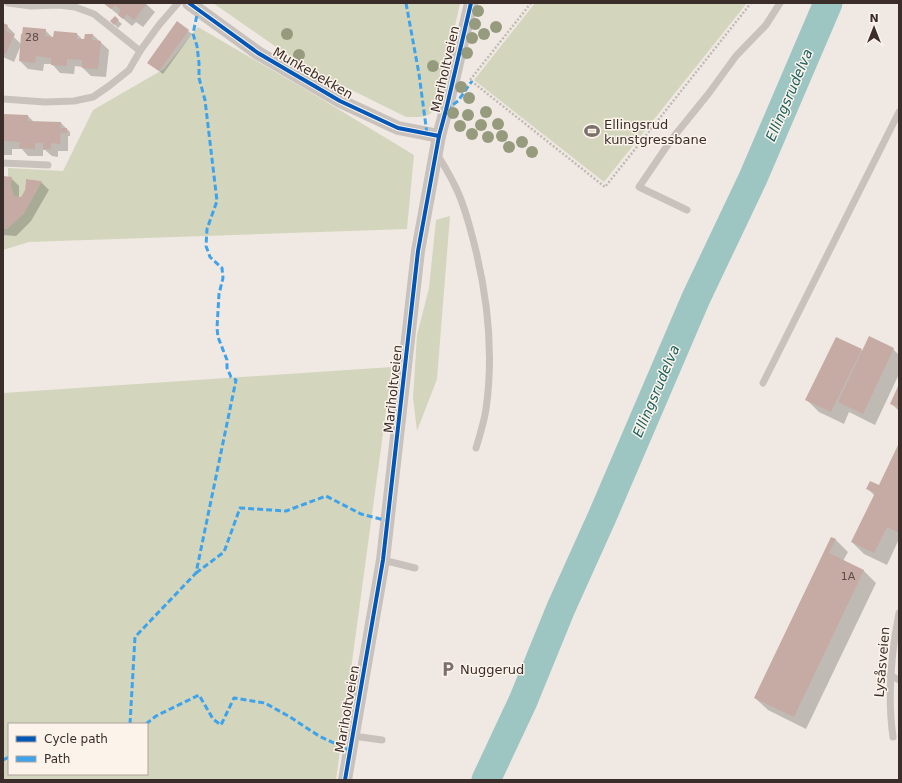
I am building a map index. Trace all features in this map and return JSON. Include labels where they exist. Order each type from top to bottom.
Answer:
[{"type":"street","name":"Munkebekken","points":[[189,3],[258,54],[340,101],[398,128],[438,136]]},
{"type":"street","name":"Mariholtveien","points":[[345,780],[383,560],[418,251],[438,136],[446,110],[470,3]]},
{"type":"lane","points":[[8,3],[32,6],[59,4],[75,7],[94,14],[140,51]]},
{"type":"lane","points":[[3,98],[45,102],[74,101],[93,97],[129,70],[140,51],[159,25],[178,3]]},
{"type":"lane","points":[[687,210],[639,187],[671,140],[710,93],[736,56],[766,25],[780,3]]},
{"type":"lane","points":[[763,383],[899,112]]},
{"type":"lane","points":[[436,152],[456,187],[472,236],[484,290],[489,330],[490,369],[486,411],[476,448]]},
{"type":"lane","points":[[3,163],[48,164]]},
{"type":"lane","points":[[383,560],[415,568]]},
{"type":"lane","name":"Lysåsveien","points":[[893,737],[890,707],[890,675],[899,613]]},
{"type":"lane","points":[[890,675],[899,680]]},
{"type":"lane","points":[[353,736],[382,740]]},
{"type":"path","points":[[531,3],[470,80],[605,187],[751,3]]},
{"type":"green space","points":[[213,3],[460,3],[438,105],[428,115],[406,117],[305,67]]},
{"type":"green space","name":"Ellingsrud kunstgressbane","points":[[535,3],[747,3],[604,182],[474,80]]},
{"type":"green space","points":[[198,27],[414,155],[407,229],[29,242],[3,250],[3,228],[7,229],[24,213],[42,181],[26,179],[25,190],[21,197],[14,196],[8,177],[8,168],[63,171],[93,110],[164,69]]},
{"type":"green space","points":[[450,216],[437,379],[417,431],[413,398],[417,335],[429,288],[436,220]]},
{"type":"green space","points":[[392,367],[336,780],[3,780],[3,393]]},
{"type":"building","points":[[103,3],[147,3],[134,20],[127,14],[123,19],[118,15],[121,10],[115,5],[111,9]]},
{"type":"building","points":[[115,16],[119,20],[114,25],[110,21]]},
{"type":"building","points":[[177,21],[189,30],[159,71],[147,63]]},
{"type":"building","points":[[3,23],[8,25],[6,31],[14,35],[6,54],[3,53]]},
{"type":"building","points":[[23,27],[46,29],[45,36],[53,37],[54,31],[77,33],[77,39],[84,39],[85,34],[93,34],[92,40],[101,41],[98,69],[82,68],[82,60],[67,59],[67,66],[51,65],[51,58],[36,56],[35,63],[19,61]]},
{"type":"building","points":[[3,114],[28,115],[28,121],[61,122],[60,144],[51,143],[51,149],[43,149],[43,143],[35,143],[35,149],[19,148],[20,142],[4,141],[3,147]]},
{"type":"building","points":[[61,128],[67,128],[67,133],[61,133]]},
{"type":"building","points":[[3,176],[12,177],[11,186],[14,196],[21,197],[25,190],[26,179],[42,181],[24,213],[7,229],[3,228]]},
{"type":"building","points":[[869,336],[894,348],[863,414],[838,402]]},
{"type":"building","points":[[836,337],[862,349],[831,412],[805,400]]},
{"type":"building","points":[[899,384],[899,408],[890,404]]},
{"type":"building","points":[[899,443],[899,533],[887,527],[874,553],[851,542],[875,493],[866,489],[870,481],[879,485]]},
{"type":"building","points":[[831,537],[836,539],[829,553],[864,570],[794,717],[754,698]]},
{"type":"waterway","name":"Ellingsrudelva","points":[[486,780],[523,701],[561,608],[602,517],[696,298],[753,178],[828,3]]},
{"type":"marked path","points":[[406,3],[419,74],[427,134]]},
{"type":"marked path","points":[[130,723],[135,637],[196,573],[236,380],[231,377],[227,368],[227,360],[218,337],[217,328],[219,294],[223,278],[222,268],[210,257],[206,246],[207,229],[217,201],[205,100],[199,78],[197,46],[193,34],[198,10]]},
{"type":"marked path","points":[[446,110],[458,101],[472,81]]},
{"type":"marked path","points":[[196,573],[224,552],[240,508],[286,511],[326,496],[361,514],[388,521]]},
{"type":"marked path","points":[[147,723],[156,716],[199,695],[213,719],[221,725],[234,698],[265,703],[319,736],[351,751]]},
{"type":"marked path","points":[[3,760],[8,758]]},
{"type":"cycle path","points":[[189,3],[258,53],[340,101],[398,128],[439,136]]},
{"type":"cycle path","points":[[345,780],[383,560],[418,251],[439,136],[471,3]]},
{"type":"place","name":"Ellingsrud kunstgressbane","points":[[592,131]]},
{"type":"place","name":"Nuggerud","points":[[448,669]]}]
